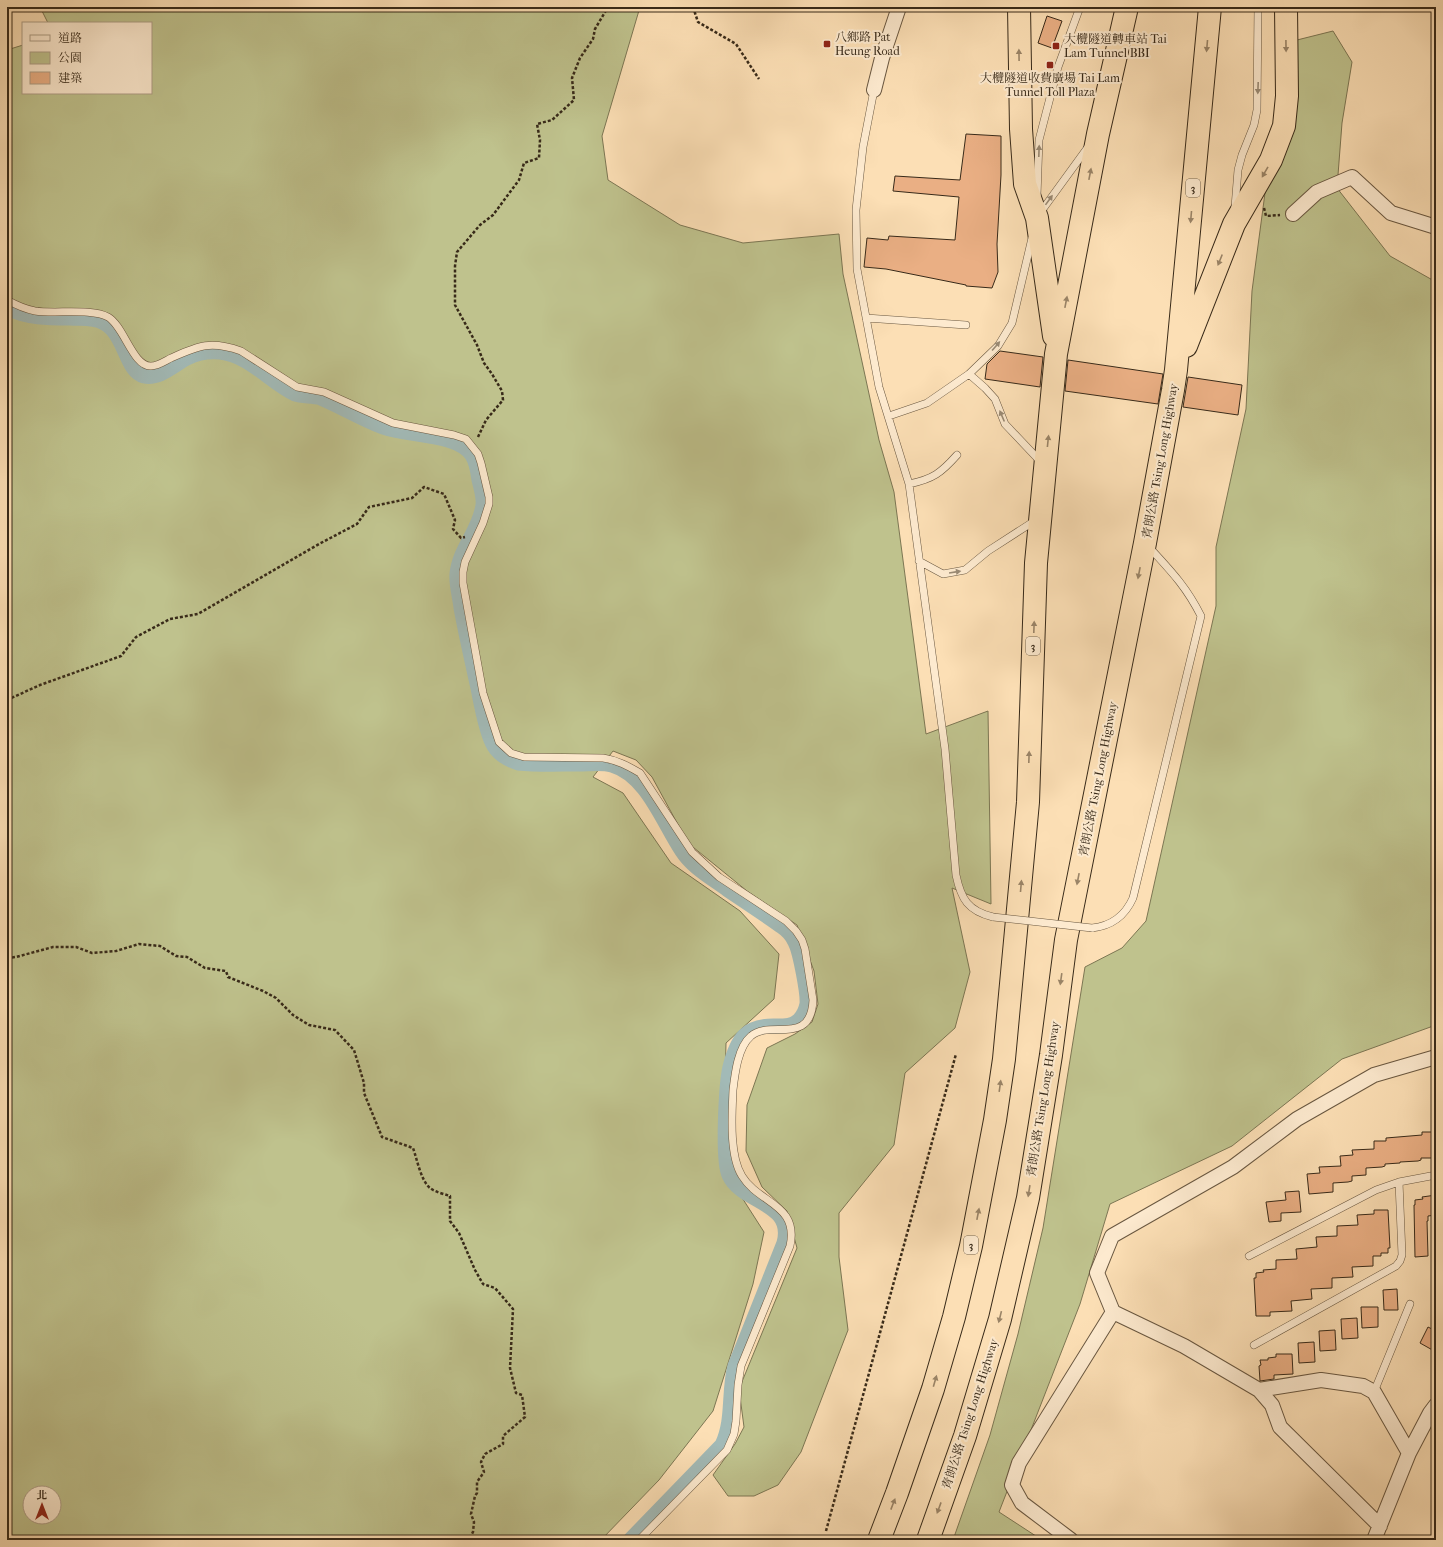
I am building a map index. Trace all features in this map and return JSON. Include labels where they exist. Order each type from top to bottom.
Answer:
[{"type":"highway","points":[[1019,7],[1021,129],[1025,184],[1037,218],[1056,354]]},
{"type":"highway","name":"3","points":[[879,1540],[898,1493],[933,1389],[954,1317],[971,1246],[996,1113],[1005,1044],[1028,802],[1036,563],[1056,354],[1098,134],[1126,7]]},
{"type":"highway","name":"青朗公路 Tsing Long Highway","points":[[928,1540],[965,1436],[1000,1319],[1028,1198],[1051,1055],[1066,940],[1145,543],[1176,370],[1210,7]]},
{"type":"highway","points":[[1176,370],[1234,224],[1271,160],[1284,126],[1287,96],[1286,7]]},
{"type":"street","points":[[874,90],[882,58],[899,7]]},
{"type":"street","points":[[1293,214],[1317,192],[1352,177],[1391,213],[1436,227]]},
{"type":"street","points":[[1380,1526],[1280,1427],[1272,1405],[1259,1390],[1184,1346],[1113,1312],[1097,1273],[1112,1236],[1233,1167],[1297,1119],[1374,1074],[1436,1057]]},
{"type":"street","points":[[1071,1540],[1022,1503],[1012,1485],[1019,1462],[1113,1312]]},
{"type":"street","points":[[1259,1390],[1321,1380],[1363,1386],[1374,1392],[1409,1453]]},
{"type":"street","points":[[1374,1540],[1409,1453],[1430,1413],[1436,1405]]},
{"type":"lane","points":[[889,416],[928,403],[969,374],[998,346],[1012,324],[1022,288],[1037,218],[1039,140],[1058,67],[1080,7]]},
{"type":"lane","points":[[1234,224],[1238,170],[1242,155],[1254,125],[1257,110],[1258,7]]},
{"type":"lane","points":[[874,90],[863,147],[856,210],[857,269],[880,387],[909,484],[945,749],[956,875],[960,892],[966,902],[981,913],[993,917],[1092,928],[1106,926],[1118,918],[1127,910],[1133,898],[1201,616],[1192,598],[1180,581],[1145,543]]},
{"type":"lane","points":[[1037,218],[1098,134]]},
{"type":"lane","points":[[7,300],[18,306],[35,311],[90,313],[103,315],[117,325],[136,357],[142,363],[150,366],[158,364],[196,347],[210,345],[232,348],[241,351],[297,387],[324,392],[393,423],[454,435],[466,439],[478,454],[489,496],[489,504],[483,523],[465,562],[462,572],[462,583],[483,693],[499,742],[511,753],[524,757],[603,758],[615,760],[628,765],[640,773],[692,852],[719,877],[786,921],[796,931],[802,940],[814,1000],[813,1009],[805,1023],[797,1028],[786,1031],[762,1030],[752,1035],[745,1043],[735,1069],[732,1128],[734,1155],[738,1169],[742,1177],[752,1188],[781,1209],[788,1217],[792,1236],[790,1246],[741,1366],[734,1434],[727,1450],[639,1540]]},
{"type":"lane","points":[[866,318],[966,325]]},
{"type":"lane","points":[[969,374],[995,399],[1005,424],[1045,467]]},
{"type":"lane","points":[[909,484],[924,481],[943,471],[957,455]]},
{"type":"lane","points":[[920,561],[943,574],[965,570],[988,551],[1040,517]]},
{"type":"lane","points":[[1249,1256],[1363,1196],[1399,1182],[1436,1175]]},
{"type":"lane","points":[[1254,1345],[1396,1266],[1400,1262],[1402,1255],[1399,1182]]},
{"type":"lane","points":[[1374,1392],[1410,1304]]},
{"type":"path","points":[[472,447],[486,420],[503,400],[502,391],[484,363],[476,344],[455,305],[454,286],[457,252],[480,225],[493,215],[519,180],[524,163],[539,158],[540,140],[537,124],[552,120],[574,100],[572,78],[580,58],[593,39],[595,29],[608,7]]},
{"type":"path","points":[[693,7],[698,22],[736,44],[760,79]]},
{"type":"path","points":[[1264,202],[1266,216],[1293,214]]},
{"type":"path","points":[[7,700],[40,685],[121,656],[136,637],[170,619],[198,614],[319,544],[357,524],[369,507],[412,498],[424,487],[444,494],[455,520],[453,529],[461,538],[465,537]]},
{"type":"path","points":[[7,958],[53,947],[76,947],[92,953],[116,951],[139,944],[160,946],[176,956],[187,957],[204,968],[226,971],[228,978],[263,991],[276,998],[293,1015],[308,1025],[335,1030],[354,1050],[364,1083],[364,1093],[382,1137],[413,1148],[421,1169],[423,1180],[430,1189],[450,1196],[450,1221],[459,1233],[475,1270],[483,1284],[495,1288],[513,1309],[510,1368],[516,1393],[522,1395],[525,1417],[503,1436],[502,1444],[485,1454],[481,1462],[484,1472],[477,1482],[477,1493],[474,1496],[470,1514],[474,1522],[473,1532],[470,1537],[465,1540]]},
{"type":"path","points":[[826,1531],[956,1054]]},
{"type":"green space","points":[[40,7],[640,7],[602,136],[608,180],[680,225],[743,243],[839,234],[843,274],[879,440],[894,492],[926,734],[988,711],[991,904],[952,888],[970,972],[955,1028],[905,1073],[894,1145],[839,1213],[839,1257],[848,1330],[801,1452],[778,1485],[754,1496],[728,1496],[713,1475],[735,1444],[744,1427],[739,1389],[797,1248],[787,1211],[762,1187],[746,1151],[747,1105],[767,1048],[795,1034],[812,1022],[818,1004],[814,971],[797,925],[747,891],[688,843],[652,777],[636,760],[613,751],[593,777],[623,793],[671,863],[740,911],[779,954],[774,999],[726,1043],[723,1168],[764,1232],[753,1284],[713,1411],[659,1480],[601,1540],[7,1540],[7,50],[22,45],[22,94],[152,94],[152,22],[48,22]]},
{"type":"green space","points":[[1333,31],[1352,62],[1342,123],[1337,188],[1390,256],[1436,282],[1436,1025],[1342,1059],[1232,1146],[1110,1204],[1080,1304],[999,1512],[1042,1540],[953,1540],[990,1435],[1018,1334],[1043,1228],[1085,967],[1122,948],[1146,921],[1216,606],[1216,547],[1246,409],[1252,291],[1265,193],[1295,120],[1297,40]]},
{"type":"building","points":[[1047,16],[1062,21],[1052,48],[1038,43]]},
{"type":"building","points":[[966,134],[1001,136],[1001,175],[997,244],[998,272],[992,288],[966,286],[886,269],[864,267],[867,238],[888,240],[889,236],[955,240],[959,197],[893,191],[895,176],[960,180]]},
{"type":"building","points":[[1000,351],[1043,357],[1040,387],[985,379],[987,364]]},
{"type":"building","points":[[1068,360],[1163,374],[1158,404],[1065,391]]},
{"type":"building","points":[[1188,377],[1242,385],[1238,415],[1183,407]]},
{"type":"building","points":[[1422,1132],[1434,1132],[1436,1158],[1421,1158],[1421,1160],[1418,1161],[1385,1164],[1385,1166],[1382,1167],[1366,1168],[1366,1175],[1352,1176],[1352,1181],[1348,1182],[1333,1183],[1333,1192],[1309,1194],[1307,1174],[1320,1173],[1319,1167],[1341,1166],[1340,1156],[1353,1155],[1352,1150],[1374,1149],[1374,1141],[1386,1141],[1386,1138],[1422,1135]]},
{"type":"building","points":[[1299,1191],[1301,1212],[1281,1213],[1281,1221],[1269,1222],[1266,1202],[1286,1200],[1285,1192]]},
{"type":"building","points":[[1436,1195],[1436,1215],[1428,1216],[1427,1221],[1428,1256],[1415,1257],[1415,1200],[1423,1199],[1422,1197]]},
{"type":"building","points":[[1374,1210],[1388,1210],[1390,1248],[1388,1248],[1388,1253],[1381,1253],[1381,1256],[1373,1256],[1373,1266],[1352,1267],[1353,1277],[1332,1278],[1332,1288],[1311,1289],[1312,1299],[1291,1301],[1292,1311],[1270,1312],[1270,1316],[1256,1316],[1254,1278],[1256,1278],[1256,1273],[1264,1272],[1263,1270],[1276,1269],[1276,1260],[1297,1259],[1296,1249],[1317,1247],[1316,1237],[1337,1236],[1337,1226],[1358,1225],[1357,1215],[1374,1214]]},
{"type":"building","points":[[1397,1289],[1398,1310],[1384,1310],[1383,1290]]},
{"type":"building","points":[[1361,1307],[1378,1307],[1378,1327],[1362,1328]]},
{"type":"building","points":[[1357,1318],[1358,1338],[1342,1339],[1341,1319]]},
{"type":"building","points":[[1428,1327],[1436,1331],[1436,1352],[1420,1343]]},
{"type":"building","points":[[1335,1330],[1336,1350],[1320,1351],[1319,1331]]},
{"type":"building","points":[[1314,1342],[1315,1362],[1299,1363],[1298,1343]]},
{"type":"building","points":[[1276,1354],[1292,1354],[1293,1374],[1274,1375],[1274,1379],[1260,1381],[1260,1360],[1268,1360],[1268,1358],[1276,1357]]},
{"type":"waterway","points":[[7,308],[30,316],[83,318],[100,321],[111,329],[117,336],[133,367],[138,373],[144,376],[156,375],[167,371],[191,356],[207,352],[231,354],[250,363],[295,394],[321,398],[383,427],[444,439],[465,448],[472,455],[476,464],[482,492],[483,505],[478,523],[461,556],[457,574],[457,582],[484,718],[494,746],[504,756],[518,763],[596,763],[612,765],[624,770],[645,789],[682,851],[697,868],[783,928],[794,939],[805,982],[807,999],[805,1010],[797,1022],[791,1025],[766,1026],[757,1028],[750,1031],[740,1041],[730,1067],[725,1122],[726,1154],[729,1175],[736,1185],[766,1204],[782,1219],[785,1229],[784,1243],[735,1366],[730,1416],[722,1445],[630,1540]]},
{"type":"place","name":"八鄉路 Pat Heung Road","points":[[827,44]]},
{"type":"place","name":"大欖隧道轉車站 Tai Lam Tunnel BBI","points":[[1056,46]]},
{"type":"place","name":"大欖隧道收費廣場 Tai Lam Tunnel Toll Plaza","points":[[1050,65]]}]
